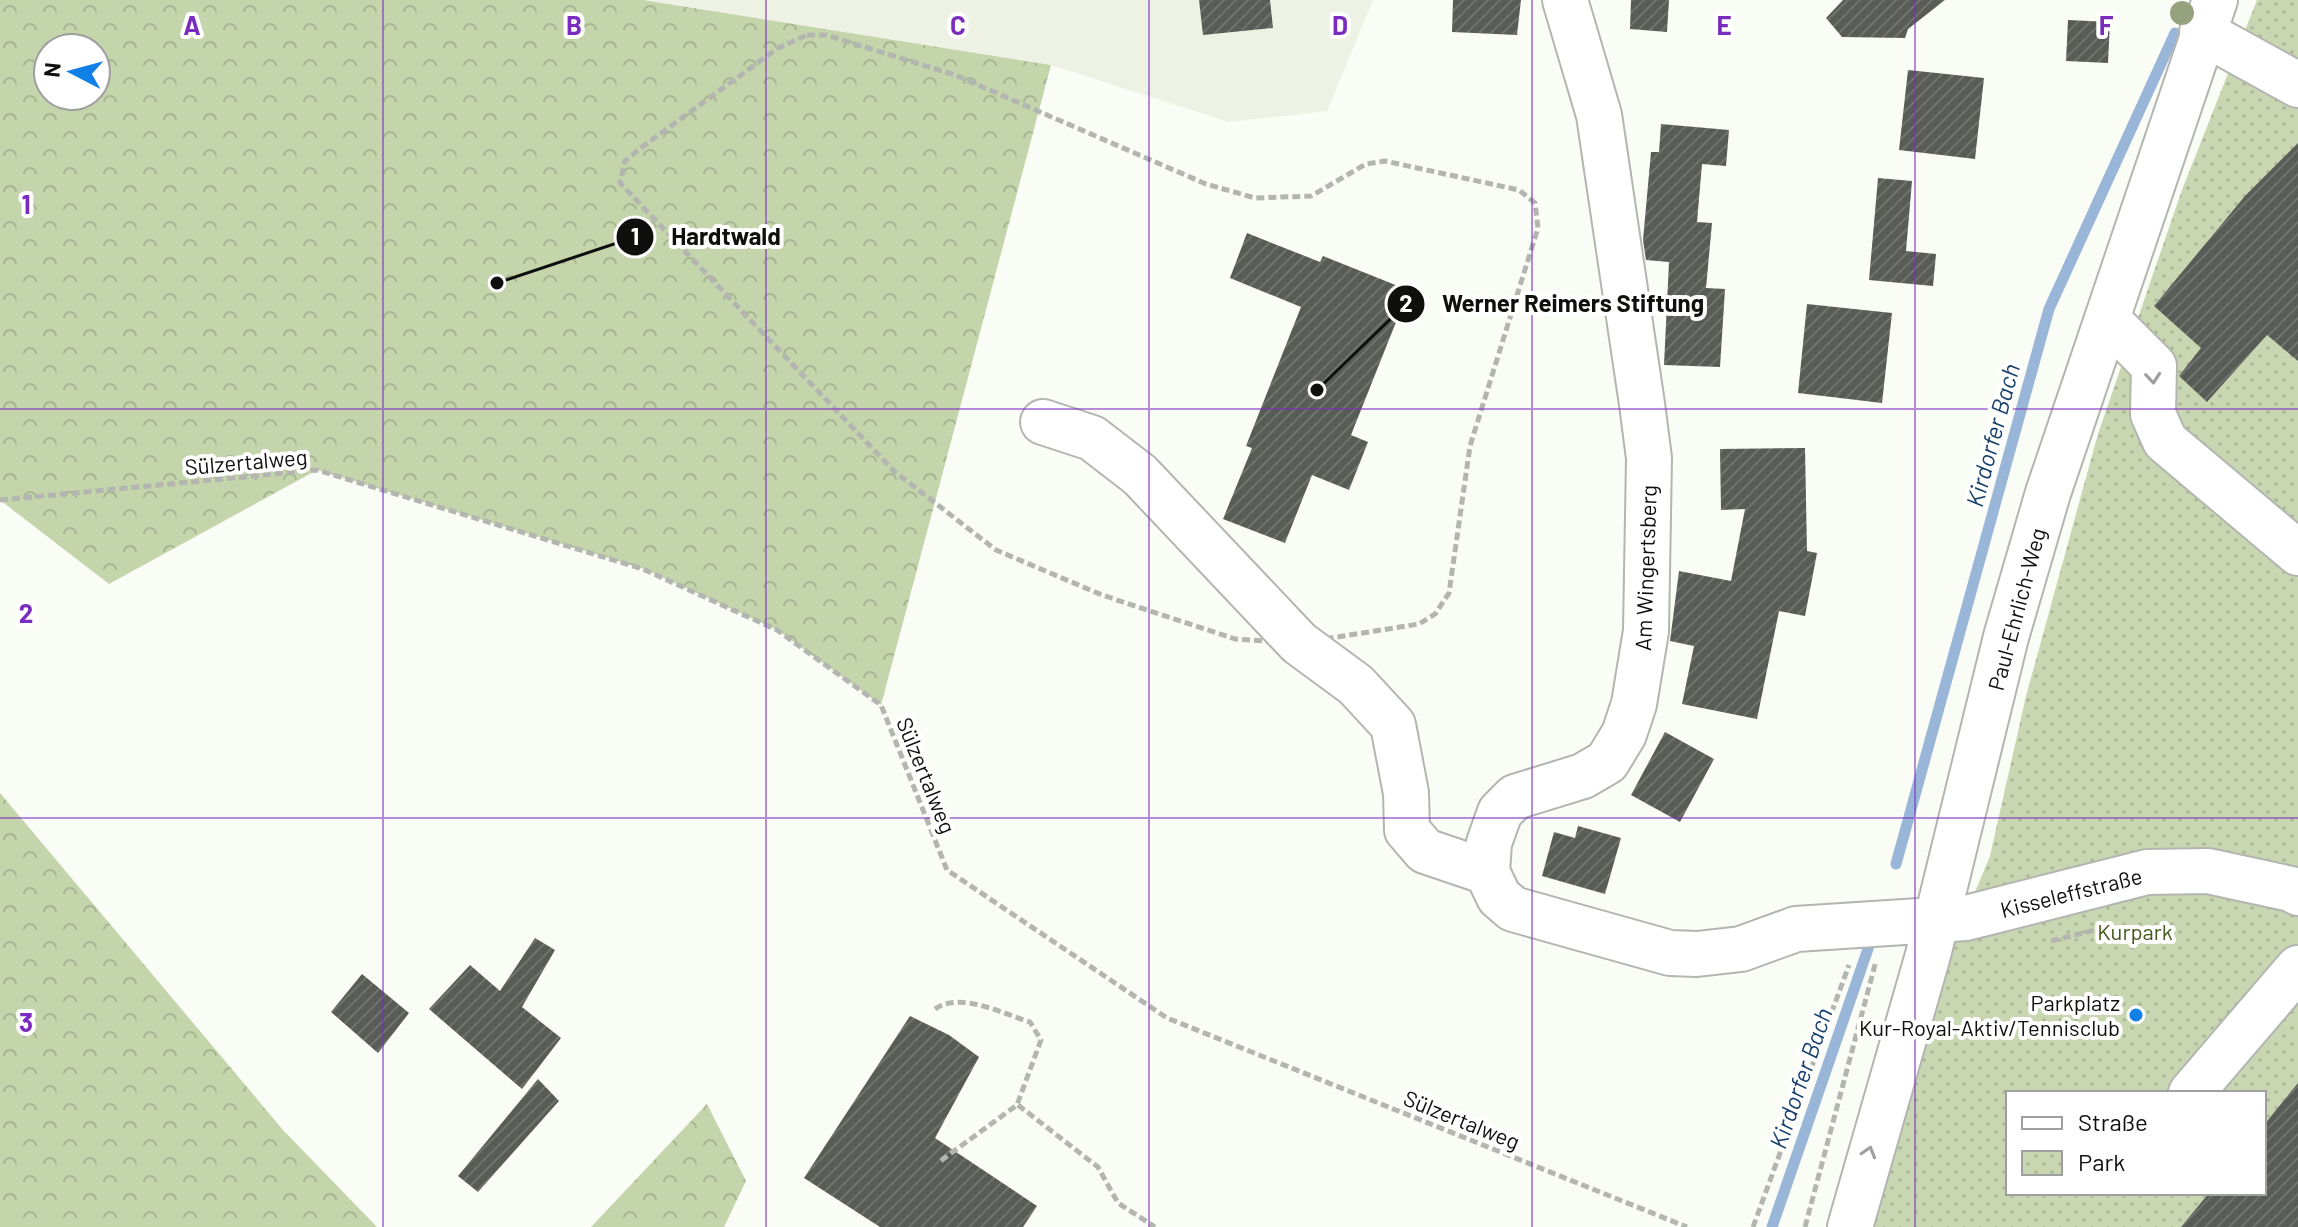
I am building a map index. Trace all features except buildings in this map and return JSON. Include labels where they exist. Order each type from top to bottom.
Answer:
[{"type":"street","name":"Am Wingertsberg","points":[[1487,872],[1491,833],[1500,812],[1515,797],[1583,776],[1607,762],[1624,734],[1634,704],[1646,631],[1649,458],[1599,115],[1565,0]]},
{"type":"street","points":[[2208,16],[2298,85]]},
{"type":"street","name":"Paul-Ehrlich-Weg","points":[[1850,1227],[1937,921],[2006,637],[2048,493],[2208,16]]},
{"type":"street","points":[[2107,319],[2154,366],[2153,414],[2165,441],[2298,553]]},
{"type":"street","points":[[1043,422],[1092,438],[1140,475],[1299,643],[1356,685],[1393,725],[1406,793],[1407,830],[1425,851],[1487,872],[1499,897],[1513,909],[1670,953],[1720,952],[1796,929],[1937,921]]},
{"type":"street","name":"Kisseleffstraße","points":[[1937,921],[1966,918],[2147,872],[2208,871],[2298,893]]},
{"type":"street","points":[[2193,1091],[2298,968]]},
{"type":"path","points":[[807,35],[826,35],[955,75],[1206,184],[1255,198],[1311,196],[1366,164],[1385,161],[1519,190],[1535,203],[1538,228],[1470,446],[1449,593],[1435,614],[1419,624],[1299,643],[1235,639],[1164,618],[996,550],[894,471],[636,201],[620,183],[620,172],[625,161],[778,48],[807,35]]},
{"type":"path","name":"Sülzertalweg","points":[[0,500],[317,470],[643,569],[777,630],[881,705],[947,870],[1167,1018],[1687,1227]]},
{"type":"path","points":[[1753,1227],[1852,958],[1871,925]]},
{"type":"path","points":[[1805,1227],[1871,925]]},
{"type":"path","points":[[2049,941],[2105,928]]},
{"type":"path","points":[[935,1009],[944,1002],[962,1001],[1030,1022],[1041,1040],[1017,1105],[939,1162]]},
{"type":"path","points":[[1017,1105],[1098,1167],[1118,1203],[1155,1227]]},
{"type":"shaded area","points":[[643,0],[1373,0],[1327,111],[1229,122],[1051,65]]},
{"type":"green space","points":[[0,0],[643,0],[1051,65],[881,705],[777,630],[644,569],[317,470],[109,584],[0,500]]},
{"type":"green space","name":"Kurpark","points":[[2257,0],[2298,0],[2298,1227],[1873,1227],[1930,1001],[1990,856],[2026,696],[2098,434],[2182,190]]},
{"type":"green space","points":[[0,793],[283,1130],[377,1227],[0,1227]]},
{"type":"green space","points":[[707,1104],[746,1181],[724,1227],[591,1227]]},
{"type":"waterway","name":"Kirdorfer Bach","points":[[1896,864],[2049,309],[2175,33]]},
{"type":"waterway","name":"Kirdorfer Bach","points":[[1772,1227],[1870,943]]},
{"type":"place","name":"Hardtwald","points":[[497,283]]},
{"type":"place","name":"Werner Reimers Stiftung","points":[[1317,390]]},
{"type":"place","name":"Parkplatz Kur-Royal-Aktiv/Tennisclub","points":[[2136,1015]]}]
